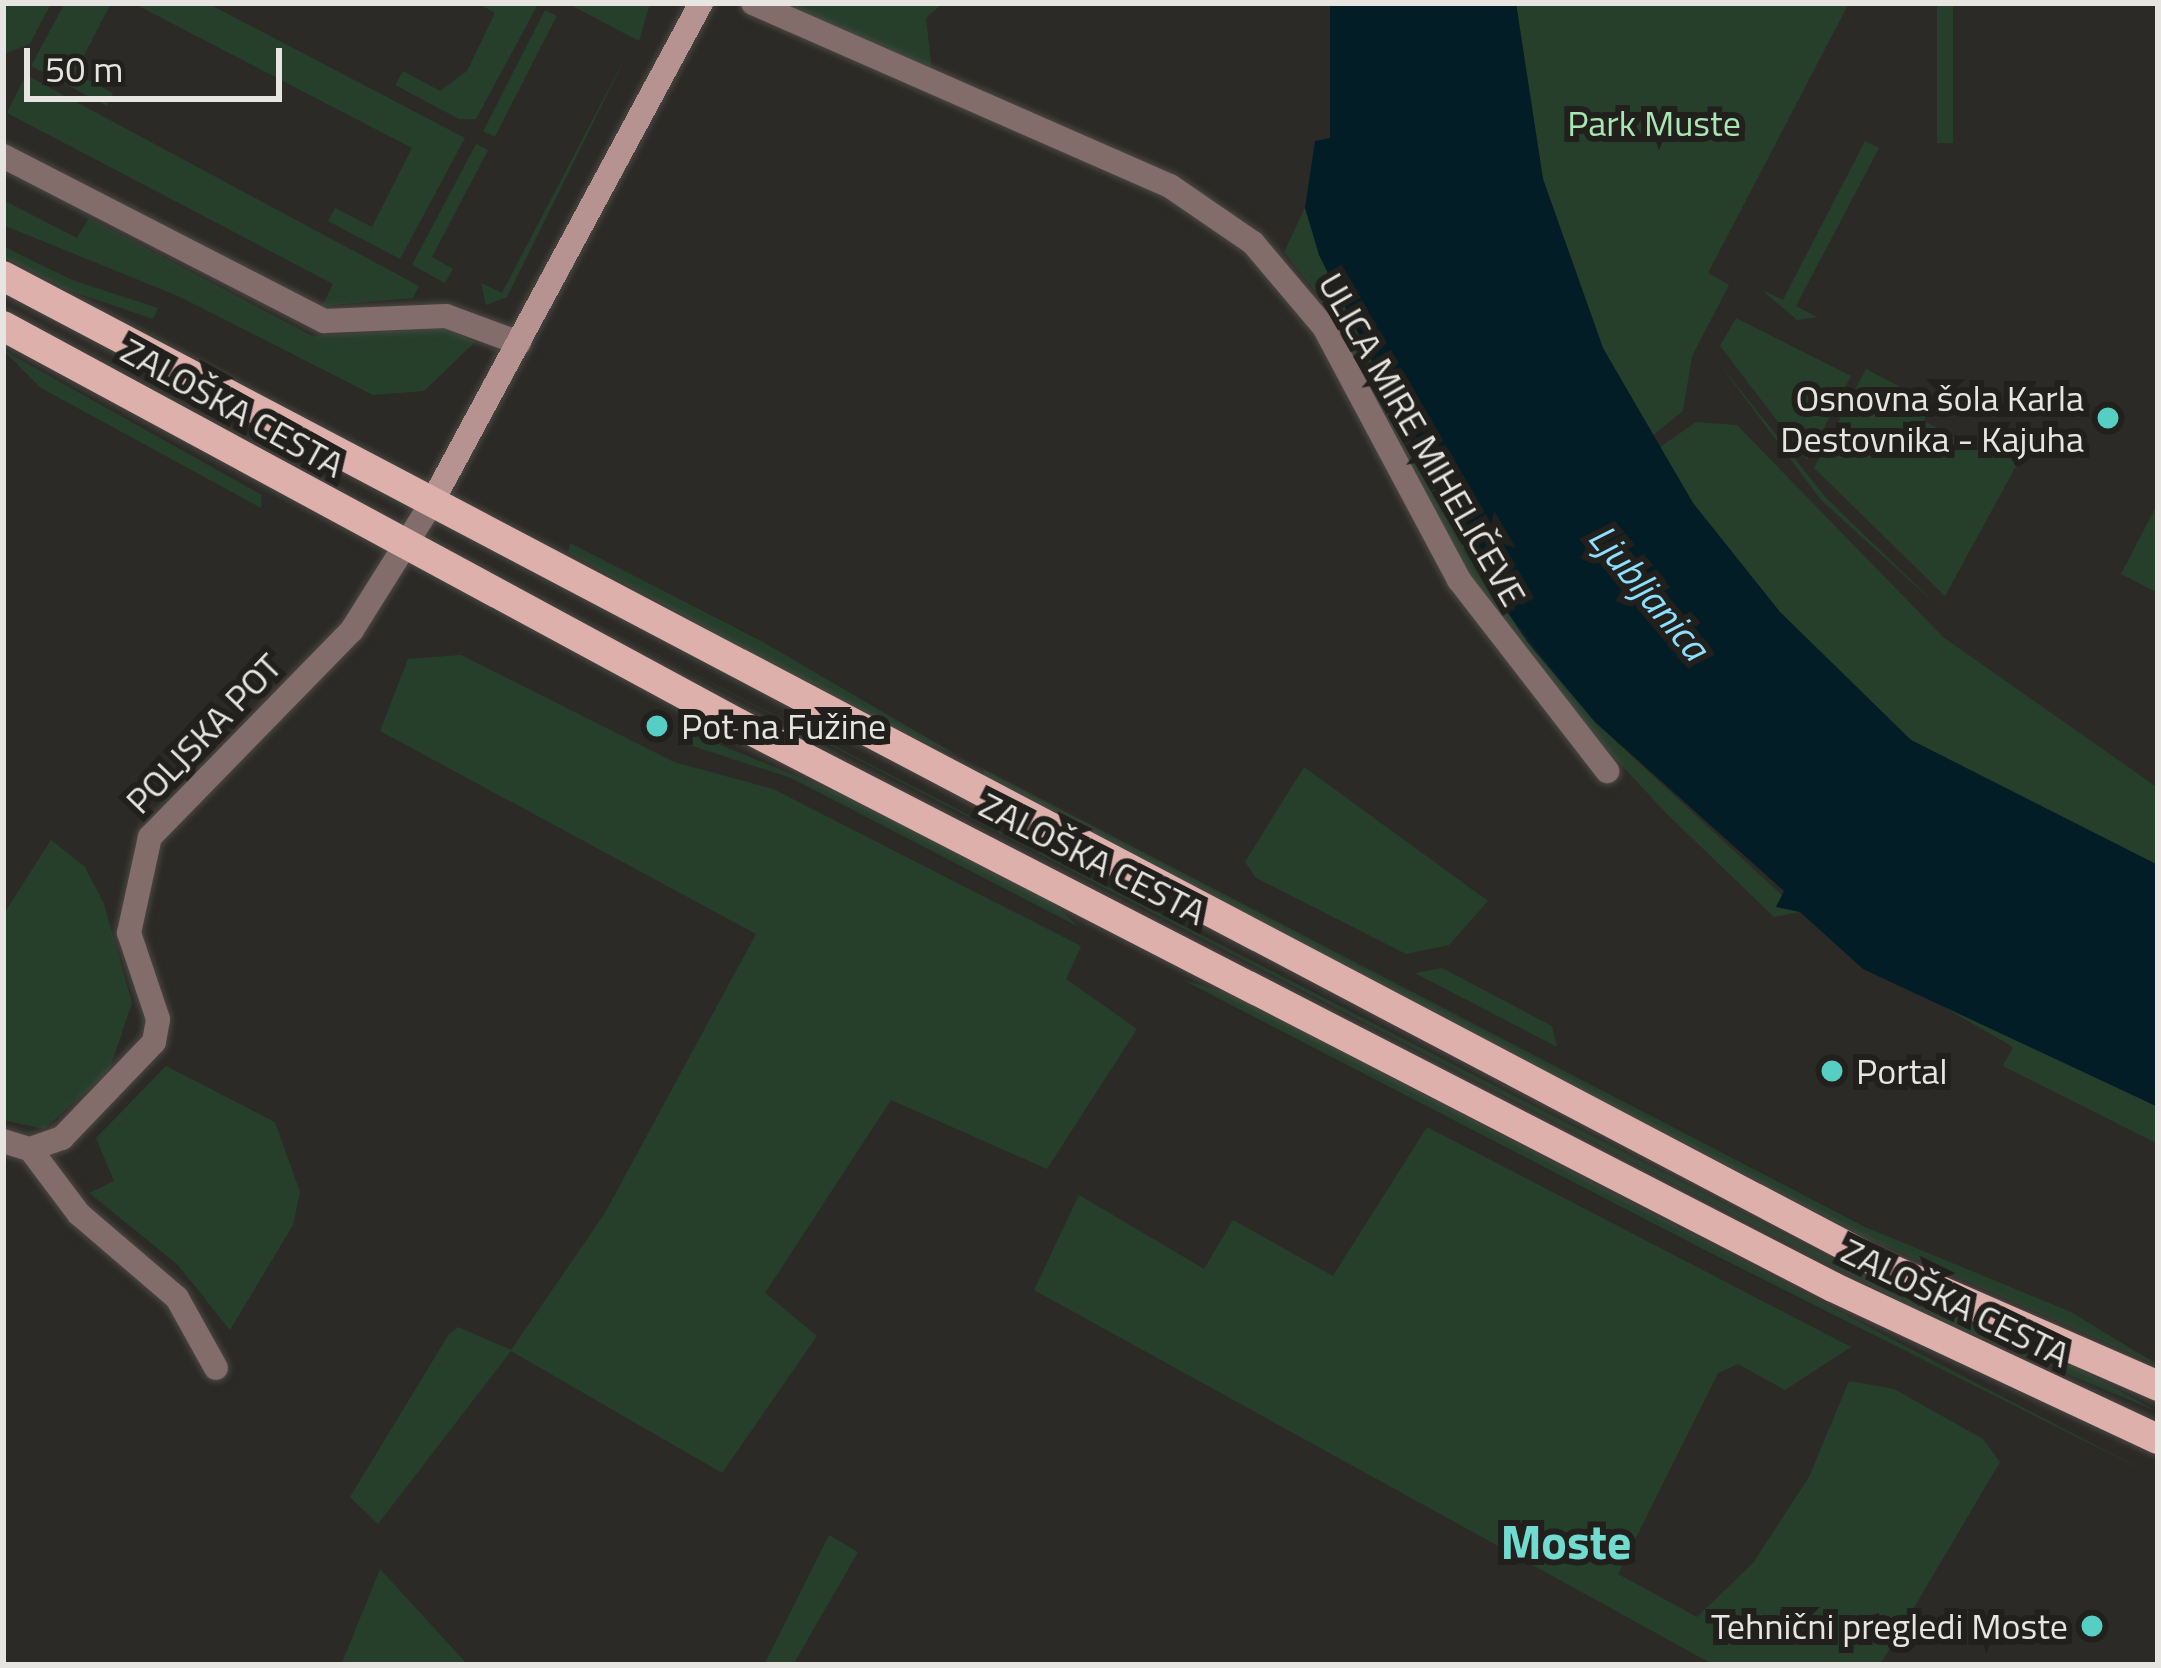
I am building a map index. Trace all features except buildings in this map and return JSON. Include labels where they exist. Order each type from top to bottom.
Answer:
[{"type":"main road","name":"ZALOŠKA CESTA","points":[[3,276],[1888,1268],[2158,1386]]},
{"type":"main road","name":"ZALOŠKA CESTA","points":[[3,326],[406,547],[1813,1277],[2158,1439]]},
{"type":"street","points":[[406,547],[700,3]]},
{"type":"street","name":"ULICA MIRE MIHELIČEVE","points":[[753,3],[1170,186],[1253,243],[1324,327],[1459,580],[1607,771]]},
{"type":"street","points":[[3,156],[324,321],[446,316],[519,343]]},
{"type":"street","name":"POLJSKA POT","points":[[30,1149],[87,1118],[154,1042],[158,1019],[129,934],[150,838],[352,630],[406,547]]},
{"type":"street","points":[[3,1141],[30,1149],[79,1214],[177,1298],[216,1369]]},
{"type":"green space","points":[[3,3],[51,3],[30,44],[6,53]]},
{"type":"green space","points":[[65,3],[111,3],[75,73],[113,93],[107,106],[31,66]]},
{"type":"green space","points":[[133,3],[207,3],[465,138],[400,259],[328,221],[335,208],[372,227],[412,148]]},
{"type":"green space","points":[[477,3],[538,4],[476,119],[459,119],[395,85],[403,71],[440,91],[467,71],[495,13]]},
{"type":"green space","points":[[567,3],[650,3],[639,41]]},
{"type":"green space","points":[[783,3],[943,3],[926,18],[932,72]]},
{"type":"green space","name":"Park Muste","points":[[1516,3],[1849,3],[1708,273],[1729,285],[1692,356],[1683,411],[1652,436],[1603,348],[1543,179]]},
{"type":"green space","points":[[1937,3],[1953,3],[1953,143],[1937,143]]},
{"type":"green space","points":[[545,10],[557,16],[495,137],[483,131]]},
{"type":"green space","points":[[628,52],[507,297],[486,305],[481,283],[502,293]]},
{"type":"green space","points":[[26,75],[419,286],[413,298],[322,306],[333,284],[7,113]]},
{"type":"green space","points":[[1865,141],[1879,148],[1796,306],[1817,317],[1797,320],[1762,290],[1783,300]]},
{"type":"green space","points":[[476,144],[488,150],[432,257],[453,269],[445,283],[412,265]]},
{"type":"green space","points":[[3,200],[77,238],[89,218],[312,336],[445,328],[475,342],[424,391],[373,395],[178,296],[3,225]]},
{"type":"green space","points":[[1305,208],[1490,590],[1595,722],[1800,912],[1774,917],[1666,813],[1559,698],[1470,575],[1328,307],[1284,252]]},
{"type":"green space","points":[[3,246],[72,280],[158,308],[153,319],[68,290],[3,257]]},
{"type":"green space","points":[[1736,318],[1851,376],[1807,460],[1720,346]]},
{"type":"green space","points":[[3,350],[262,495],[261,508],[41,388]]},
{"type":"green space","points":[[1715,358],[1826,498],[1939,607],[1821,500]]},
{"type":"green space","points":[[1866,369],[1931,403],[1924,421],[1988,455],[2001,433],[2027,446],[1945,596],[1814,468]]},
{"type":"green space","points":[[1696,422],[1737,425],[1943,637],[2158,788],[2158,865],[1911,740],[1780,612],[1693,503],[1660,447]]},
{"type":"green space","points":[[2158,503],[2158,593],[2121,574]]},
{"type":"green space","points":[[570,543],[761,641],[955,754],[878,724],[568,552]]},
{"type":"green space","points":[[545,597],[1878,1283],[2056,1356],[2158,1412],[1925,1314]]},
{"type":"green space","points":[[461,655],[674,762],[773,789],[1081,946],[1066,979],[1137,1029],[1047,1169],[891,1100],[765,1293],[817,1336],[722,1473],[511,1351],[378,1524],[350,1497],[449,1334],[458,1327],[511,1350],[605,1213],[756,934],[380,731],[408,659]]},
{"type":"green space","points":[[681,729],[868,805],[1050,900],[1079,927],[791,778],[677,741]]},
{"type":"green space","points":[[1304,767],[1488,901],[1449,945],[1406,954],[1256,878],[1245,862]]},
{"type":"green space","points":[[983,769],[1865,1227],[2071,1312],[2158,1365],[1861,1235],[986,781]]},
{"type":"green space","points":[[51,840],[85,867],[104,904],[132,1003],[109,1071],[44,1129],[3,1120],[3,915]]},
{"type":"green space","points":[[1868,963],[2158,1107],[2158,1144],[2003,1066],[2013,1047]]},
{"type":"green space","points":[[1442,968],[1552,1026],[1557,1047],[1415,973]]},
{"type":"green space","points":[[1183,980],[1232,994],[2158,1478],[1699,1247]]},
{"type":"green space","points":[[166,1066],[275,1122],[300,1192],[293,1225],[230,1330],[177,1264],[89,1193],[114,1181],[96,1138]]},
{"type":"green space","points":[[1427,1127],[1851,1347],[1785,1390],[1738,1364],[1718,1373],[1618,1574],[1697,1617],[1753,1563],[1809,1477],[1849,1381],[1894,1389],[1983,1439],[2000,1462],[1880,1665],[1714,1665],[1034,1290],[1079,1195],[1204,1269],[1233,1220],[1333,1276]]},
{"type":"green space","points":[[829,1535],[858,1552],[793,1665],[764,1665]]},
{"type":"green space","points":[[380,1569],[468,1665],[341,1665]]},
{"type":"water","name":"Ljubljanica","points":[[1330,3],[1516,3],[1543,179],[1603,348],[1693,503],[1780,612],[1911,740],[2158,865],[2158,1107],[1863,969],[1800,912],[1776,907],[1784,891],[1595,722],[1528,643],[1465,548],[1319,255],[1305,208],[1315,141],[1330,138]]},
{"type":"place","name":"Osnovna šola Karla Destovnika - Kajuha","points":[[2108,418]]},
{"type":"place","name":"Pot na Fužine","points":[[657,726]]},
{"type":"place","name":"Portal","points":[[1832,1071]]},
{"type":"place","name":"Tehnični pregledi Moste","points":[[2092,1626]]},
{"type":"district","name":"Moste","points":[[1566,1542]]}]
